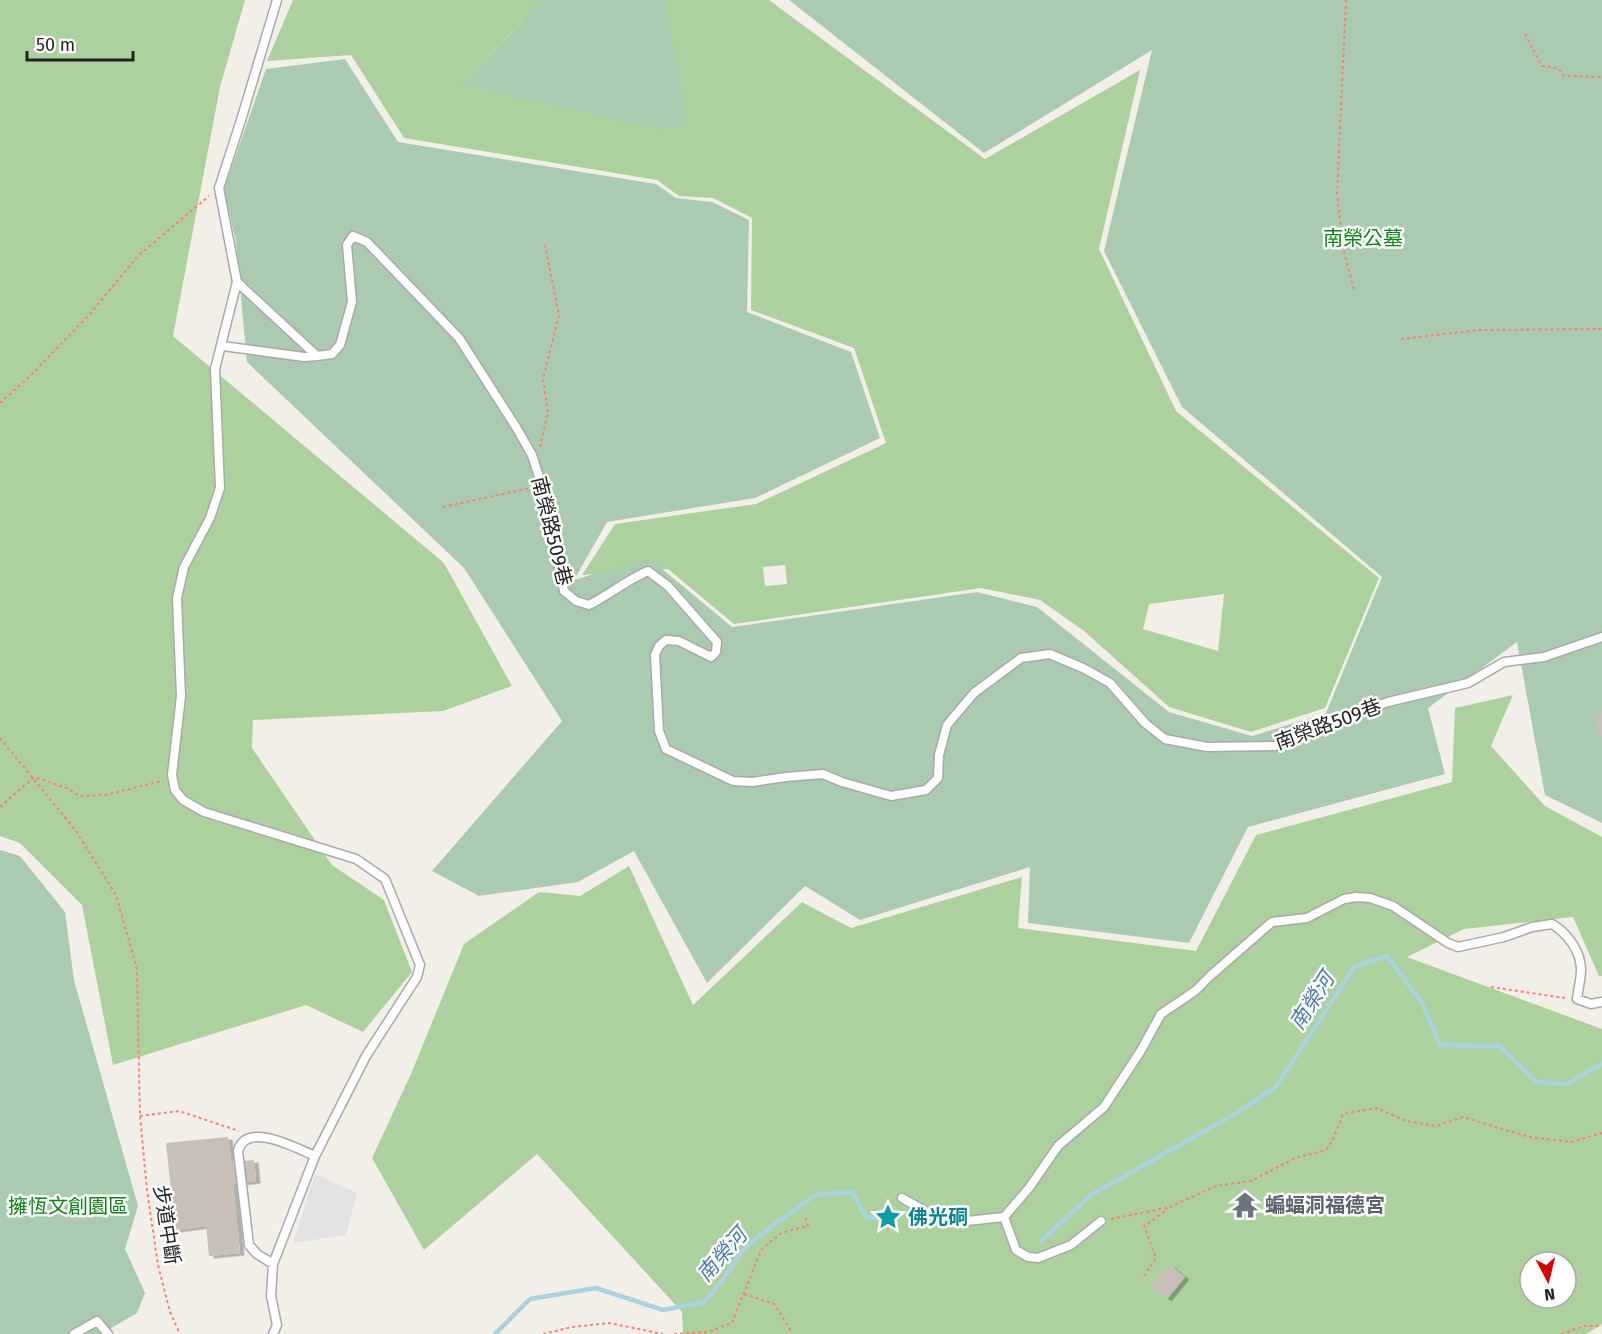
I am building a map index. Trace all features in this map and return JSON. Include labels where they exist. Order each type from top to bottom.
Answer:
[{"type":"lane","points":[[273,1334],[278,1325],[271,1296],[273,1264],[315,1156],[366,1056],[417,977],[420,965],[385,879],[356,859],[204,812],[183,800],[175,790],[172,775],[181,696],[177,598],[184,567],[210,518],[220,488],[215,369],[223,346],[237,282],[219,188],[277,0]]},
{"type":"lane","name":"南榮路509巷","points":[[317,356],[332,354],[340,345],[352,302],[347,245],[353,236],[367,242],[459,338],[532,455],[542,486],[564,591],[576,601],[590,605],[629,579],[648,571],[668,586],[717,642],[716,652],[711,657],[679,641],[666,640],[659,646],[655,655],[659,731],[666,749],[732,781],[752,782],[823,774],[891,796],[926,790],[938,778],[939,755],[947,725],[974,693],[1021,658],[1050,654],[1110,683],[1145,723],[1165,739],[1207,747],[1275,746],[1318,727],[1388,702],[1468,682],[1504,662],[1544,657],[1602,637]]},
{"type":"lane","points":[[237,282],[317,356]]},
{"type":"lane","points":[[223,346],[304,357],[317,356]]},
{"type":"lane","points":[[902,1198],[934,1216],[968,1221],[1004,1217],[1029,1188],[1058,1146],[1104,1107],[1140,1052],[1161,1014],[1195,991],[1209,976],[1272,922],[1307,918],[1344,899],[1370,898],[1393,906],[1448,943],[1458,946],[1552,924],[1563,931],[1579,955],[1581,972],[1577,999],[1591,1004],[1602,1002]]},
{"type":"lane","points":[[273,1264],[256,1254],[248,1240],[238,1151],[240,1144],[252,1138],[269,1138],[315,1156]]},
{"type":"lane","points":[[1004,1217],[1016,1250],[1028,1257],[1038,1258],[1071,1245],[1101,1221]]},
{"type":"lane","points":[[74,1334],[97,1321],[108,1334]]},
{"type":"path","points":[[1346,0],[1337,194],[1344,252],[1354,290]]},
{"type":"path","points":[[1525,34],[1542,66],[1558,68],[1564,76],[1602,76]]},
{"type":"path","points":[[0,403],[29,377],[88,316],[139,255],[219,188]]},
{"type":"path","points":[[532,455],[541,446],[548,412],[543,379],[560,315],[545,245]]},
{"type":"path","points":[[1401,339],[1480,330],[1602,329]]},
{"type":"path","points":[[443,507],[542,486]]},
{"type":"path","name":"步道中斷","points":[[0,738],[76,831],[116,895],[137,969],[140,1116],[147,1190],[158,1265],[170,1312],[180,1334]]},
{"type":"path","points":[[0,807],[34,777],[67,788],[79,796],[105,795],[162,781],[174,783]]},
{"type":"path","points":[[1491,987],[1577,999]]},
{"type":"path","points":[[1144,1276],[1156,1258],[1144,1226],[1170,1208],[1216,1186],[1251,1181],[1295,1158],[1326,1150],[1334,1137],[1342,1114],[1377,1108],[1406,1121],[1436,1126],[1463,1117],[1529,1137],[1571,1142],[1602,1133]]},
{"type":"path","points":[[140,1116],[179,1111],[239,1131],[252,1138]]},
{"type":"path","points":[[1101,1221],[1170,1208]]},
{"type":"path","points":[[674,1334],[707,1332],[732,1323],[761,1250],[781,1233],[808,1226],[805,1216]]},
{"type":"path","points":[[744,1294],[774,1304],[791,1331],[790,1334]]},
{"type":"path","points":[[543,1334],[572,1327],[609,1323],[663,1334]]},
{"type":"path","points":[[1561,1334],[1584,1326],[1602,1326]]},
{"type":"green space","points":[[0,0],[245,0],[220,87],[173,336],[444,563],[512,686],[443,711],[253,720],[252,748],[332,865],[384,900],[412,972],[363,1032],[306,1005],[113,1065],[82,905],[20,843],[0,836]]},
{"type":"green space","points":[[293,0],[542,0],[462,85],[650,72],[629,0],[769,0],[985,159],[1140,70],[1099,249],[1176,411],[1379,578],[1325,708],[1251,732],[1169,707],[1084,631],[1040,600],[981,588],[734,624],[668,569],[582,575],[615,524],[756,504],[886,443],[854,348],[751,310],[752,218],[713,198],[679,196],[657,180],[404,138],[351,55],[267,61]],"holes":[[[785,565],[787,584],[765,586],[763,567]],[[1224,594],[1218,651],[1143,629],[1149,604]]]},
{"type":"green space","points":[[542,0],[666,0],[688,131],[663,126],[660,130],[462,85]]},
{"type":"green space","name":"南榮公墓","points":[[789,0],[1602,0],[1602,823],[1545,795],[1517,642],[1428,708],[1445,774],[1248,827],[1189,943],[1028,923],[1030,867],[860,920],[805,886],[707,983],[634,851],[578,882],[479,896],[432,871],[562,721],[464,568],[247,362],[236,242],[224,189],[266,69],[345,59],[398,142],[656,184],[676,198],[712,202],[749,220],[747,312],[851,352],[880,438],[755,498],[607,522],[574,580],[649,558],[732,627],[977,592],[1037,607],[1169,712],[1252,736],[1326,713],[1382,577],[1182,407],[1104,251],[1152,50],[984,153]]},
{"type":"green space","points":[[1513,695],[1491,746],[1545,806],[1602,837],[1602,976],[1599,976],[1573,917],[1464,929],[1407,957],[1602,1029],[1602,1324],[1586,1334],[683,1334],[682,1312],[537,1154],[424,1250],[372,1158],[411,1074],[464,944],[539,892],[580,896],[629,866],[693,1005],[802,902],[851,928],[1022,877],[1018,928],[1196,951],[1256,835],[1452,782],[1455,708]]},
{"type":"green space","name":"擁恆文創園區","points":[[0,850],[20,856],[65,912],[74,980],[138,1206],[125,1249],[145,1293],[137,1313],[101,1334],[0,1334]]},
{"type":"shaded area","points":[[315,1174],[357,1193],[346,1235],[293,1243]]},
{"type":"building","points":[[1602,710],[1602,737],[1598,734],[1596,718]]},
{"type":"building","points":[[228,1137],[231,1162],[254,1160],[256,1181],[233,1184],[240,1253],[209,1256],[206,1226],[175,1230],[166,1143]]},
{"type":"building","points":[[1170,1265],[1185,1277],[1167,1299],[1150,1286]]},
{"type":"waterway","name":"南榮河","points":[[1041,1241],[1091,1195],[1233,1115],[1275,1088],[1355,966],[1387,956],[1422,1003],[1440,1045],[1499,1046],[1537,1082],[1566,1084],[1602,1064]]},
{"type":"waterway","name":"南榮河","points":[[495,1334],[530,1299],[596,1288],[663,1310],[704,1302],[740,1254],[756,1238],[815,1195],[852,1192],[866,1217],[896,1220]]},
{"type":"place","name":"蝙蝠洞福德宮","points":[[1245,1205]]},
{"type":"place","name":"佛光硐","points":[[888,1217]]}]
